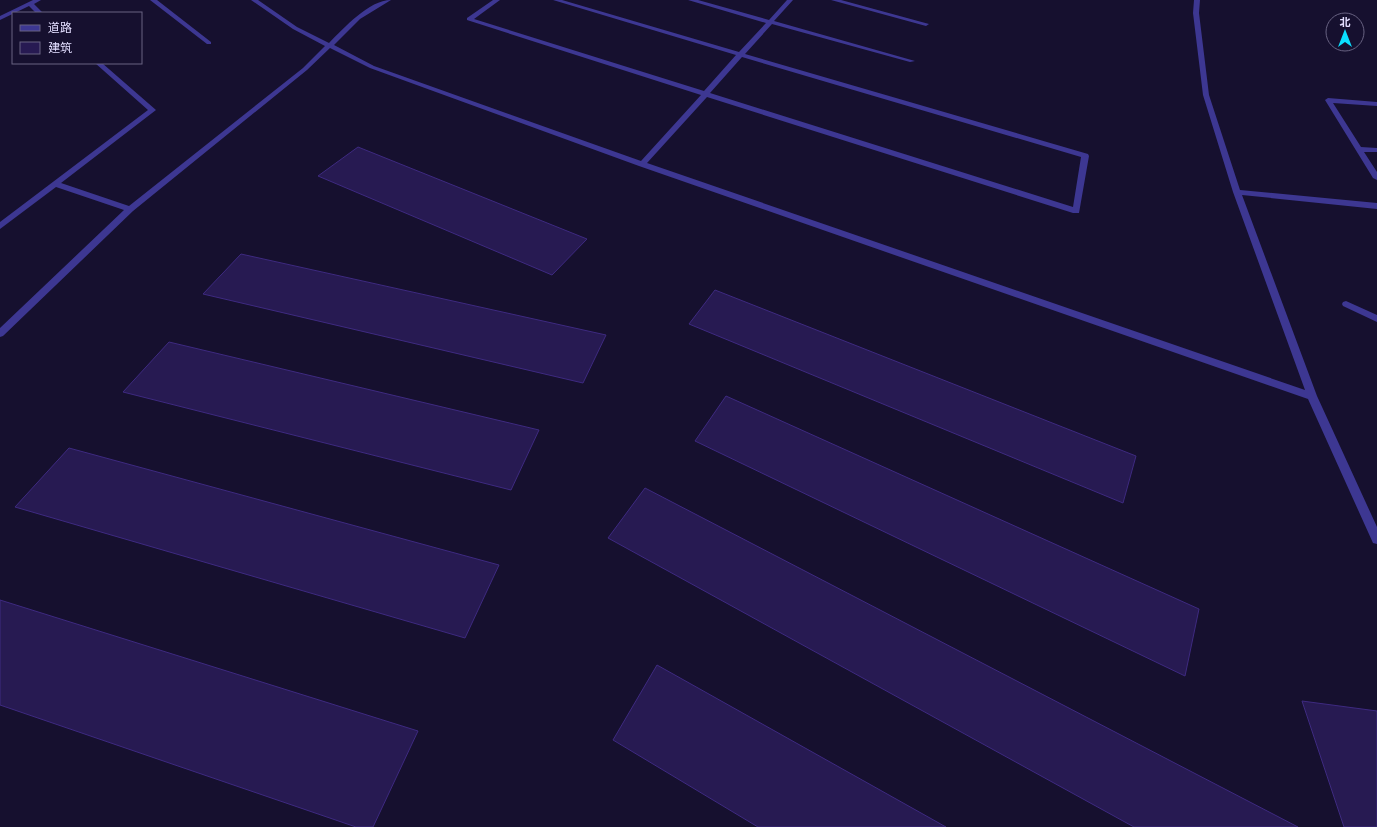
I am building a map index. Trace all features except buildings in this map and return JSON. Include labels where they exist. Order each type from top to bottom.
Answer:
[{"type":"street","points":[[13,12],[38,0]]},
{"type":"street","points":[[153,0],[209,43]]},
{"type":"street","points":[[254,0],[295,28],[372,67],[642,164],[1312,396]]},
{"type":"street","points":[[0,334],[130,209],[305,69],[358,18],[388,0]]},
{"type":"street","points":[[497,0],[469,19],[1076,211],[1085,156],[556,0]]},
{"type":"street","points":[[690,0],[912,61]]},
{"type":"street","points":[[642,164],[790,0]]},
{"type":"street","points":[[834,0],[926,24]]},
{"type":"street","points":[[1196,0],[1196,13],[1206,95],[1237,192],[1312,396],[1377,539]]},
{"type":"street","points":[[30,4],[39,12]]},
{"type":"street","points":[[0,18],[12,12]]},
{"type":"street","points":[[0,226],[152,110],[99,64]]},
{"type":"street","points":[[1377,104],[1328,100],[1377,178]]},
{"type":"street","points":[[1359,149],[1377,150]]},
{"type":"street","points":[[55,184],[130,209]]},
{"type":"street","points":[[1237,192],[1377,206]]},
{"type":"street","points":[[1346,304],[1377,319]]}]
